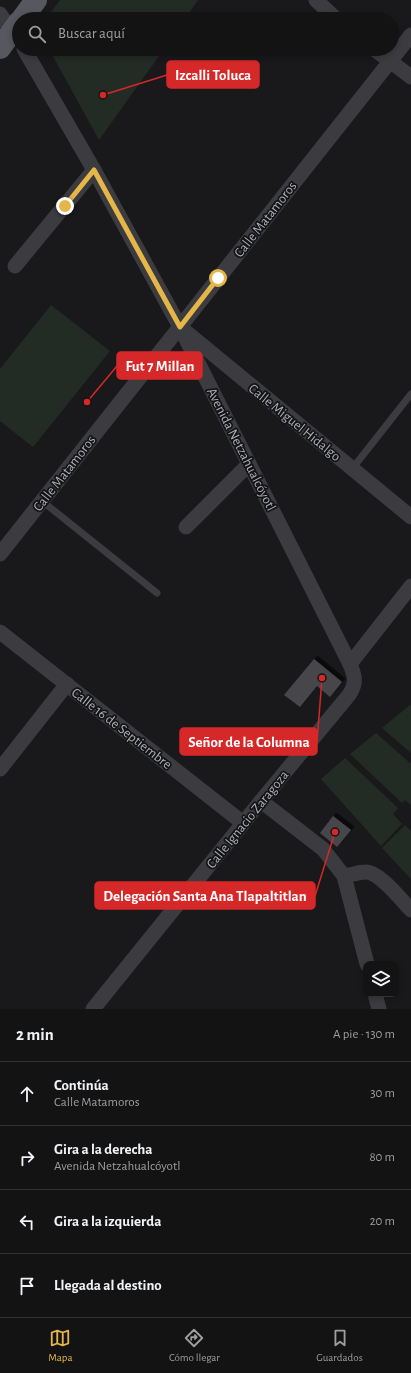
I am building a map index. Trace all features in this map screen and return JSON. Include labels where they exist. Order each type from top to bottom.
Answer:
[{"type":"main road","points":[[25,12],[36,0]]},
{"type":"main road","points":[[0,48],[12,28]]},
{"type":"street","points":[[316,0],[329,12]]},
{"type":"street","name":"Calle Matamoros","points":[[399,49],[411,34]]},
{"type":"street","name":"Avenida Netzahualcóyotl","points":[[28,56],[94,170],[180,327],[350,664]]},
{"type":"street","points":[[383,56],[411,77]]},
{"type":"street","name":"Calle Matamoros","points":[[0,554],[394,56]]},
{"type":"street","points":[[15,266],[94,170]]},
{"type":"street","name":"Calle Miguel Hidalgo","points":[[180,327],[411,517]]},
{"type":"street","points":[[186,527],[249,464]]},
{"type":"street","points":[[350,664],[411,586]]},
{"type":"street","name":"Calle 16 de Septiembre","points":[[0,632],[243,823]]},
{"type":"street","name":"Calle Ignacio Zaragoza","points":[[93,1009],[243,823],[349,695],[354,687],[355,680],[350,664]]},
{"type":"street","points":[[0,769],[67,684]]},
{"type":"street","points":[[262,801],[323,849],[344,876],[367,961]]},
{"type":"street","points":[[344,876],[366,872],[373,873],[381,879],[411,910]]},
{"type":"street","points":[[377,997],[379,1009]]},
{"type":"lane","points":[[352,469],[411,394]]},
{"type":"lane","points":[[42,502],[157,593]]},
{"type":"shaded area","points":[[60,0],[198,0],[190,12],[51,12]]},
{"type":"shaded area","points":[[53,56],[159,56],[99,140]]},
{"type":"shaded area","points":[[51,305],[110,351],[33,447],[0,421],[0,369]]},
{"type":"shaded area","points":[[411,704],[411,753],[382,728]]},
{"type":"shaded area","points":[[376,733],[411,764],[411,805],[405,800],[402,803],[350,754]]},
{"type":"shaded area","points":[[345,758],[398,808],[393,814],[402,824],[381,846],[321,779]]},
{"type":"shaded area","points":[[405,825],[411,831],[411,879],[382,848]]},
{"type":"building","points":[[314,659],[342,682],[330,697],[317,686],[300,707],[284,695]]},
{"type":"building","points":[[333,816],[351,830],[337,847],[320,833]]},
{"type":"place","name":"Izcalli Toluca","points":[[103,95]]},
{"type":"place","name":"Fut 7 Millan","points":[[87,402]]},
{"type":"place","name":"Señor de la Columna","points":[[322,678]]},
{"type":"place","name":"Delegación Santa Ana Tlapaltitlan","points":[[335,832]]},
{"type":"route","points":[[65,206],[94,170],[180,327],[218,278]]}]
